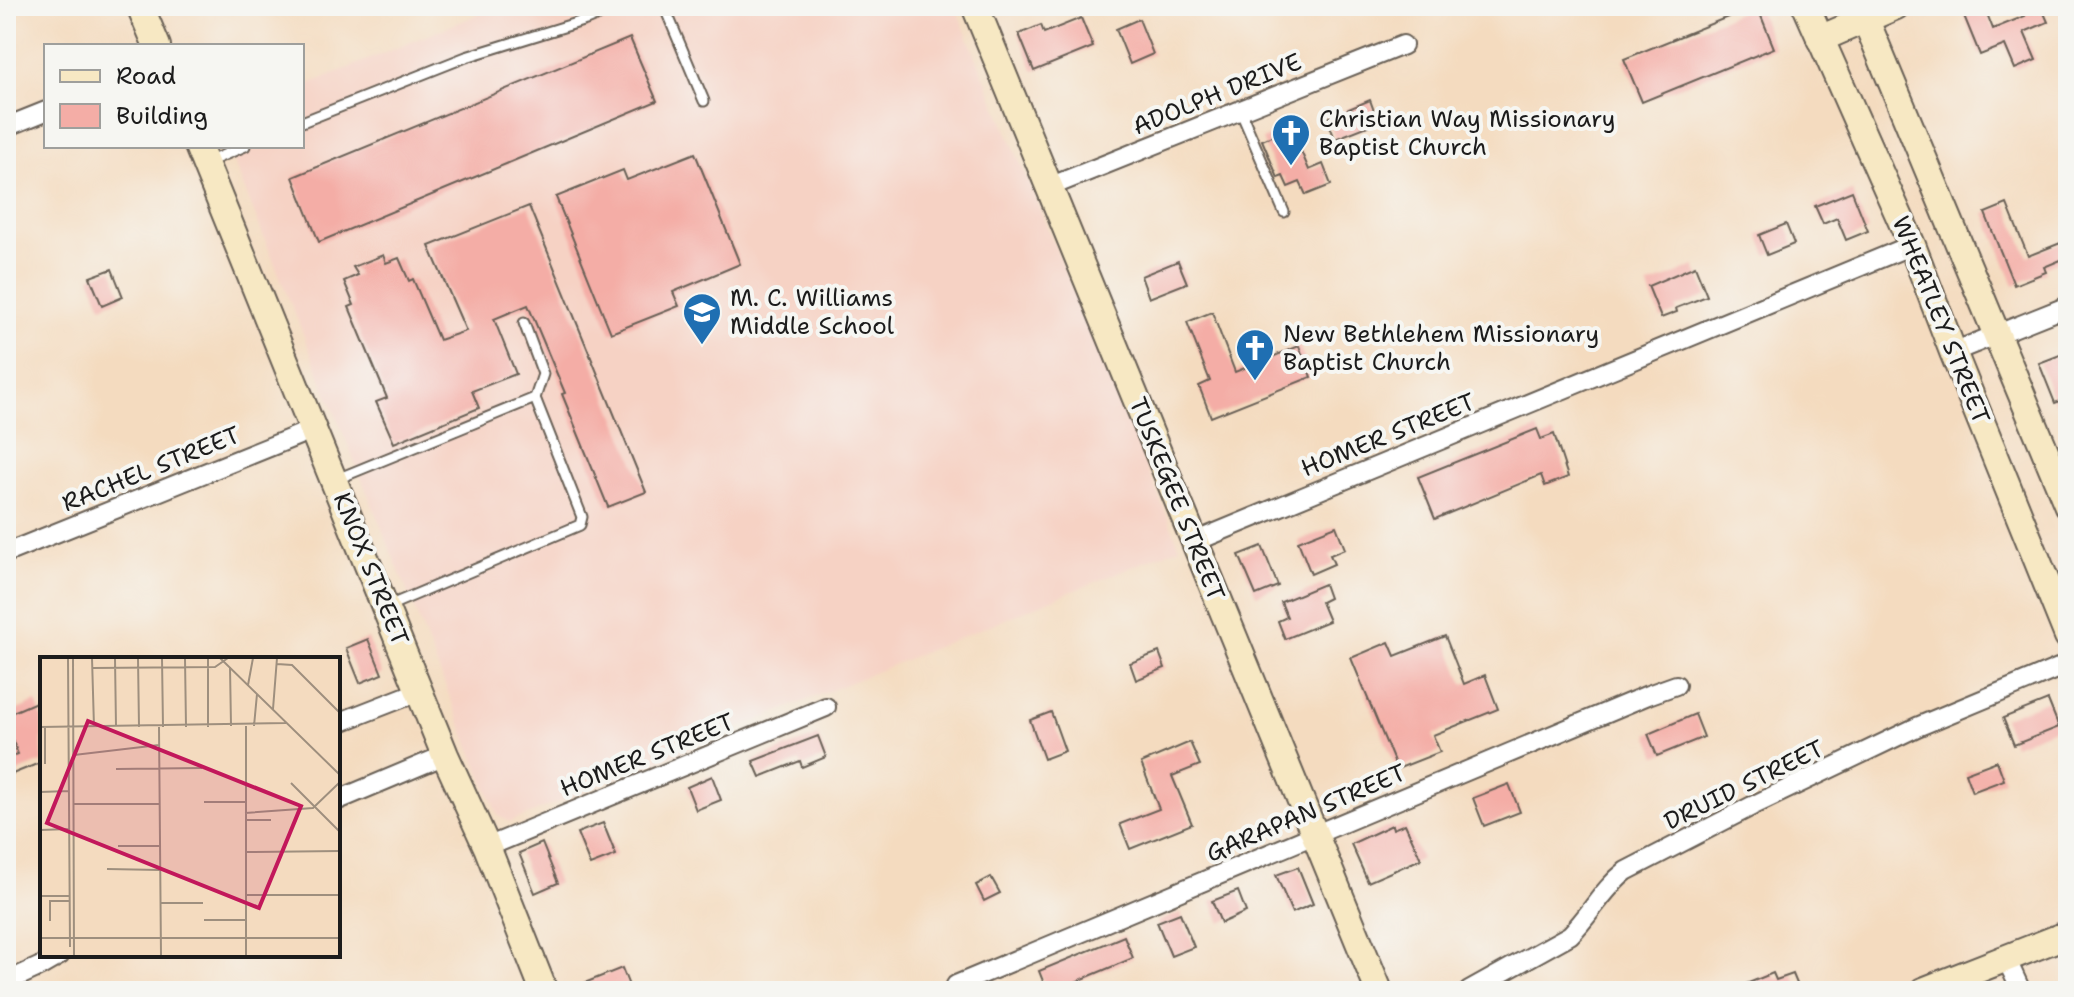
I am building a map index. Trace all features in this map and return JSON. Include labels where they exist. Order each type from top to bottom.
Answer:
[{"type":"street","points":[[140,6],[156,44]]},
{"type":"street","name":"TUSKEGEE STREET","points":[[975,6],[1379,991]]},
{"type":"street","name":"WHEATLEY STREET","points":[[1806,6],[1912,245],[1953,352],[2061,598],[2068,636]]},
{"type":"street","points":[[1820,39],[1862,12],[1896,6]]},
{"type":"street","name":"WHEATLEY STREET","points":[[1862,12],[2068,506]]},
{"type":"street","name":"ADOLPH DRIVE","points":[[1049,187],[1403,45]]},
{"type":"street","points":[[6,127],[44,112]]},
{"type":"street","name":"KNOX STREET","points":[[201,154],[544,991]]},
{"type":"street","name":"HOMER STREET","points":[[1194,542],[1912,245]]},
{"type":"street","points":[[1953,352],[2068,306]]},
{"type":"street","name":"RACHEL STREET","points":[[6,553],[314,429]]},
{"type":"street","name":"DRUID STREET","points":[[1469,991],[1570,935],[1606,889],[1626,871],[1917,727],[2068,664]]},
{"type":"street","name":"GARAPAN STREET","points":[[956,985],[1676,685]]},
{"type":"street","points":[[340,722],[420,691]]},
{"type":"street","name":"HOMER STREET","points":[[487,847],[826,707]]},
{"type":"street","points":[[340,799],[445,755]]},
{"type":"street","points":[[1923,991],[2068,934]]},
{"type":"street","points":[[6,982],[56,957]]},
{"type":"street","points":[[2006,958],[2021,991]]},
{"type":"lane","points":[[304,121],[466,57],[586,20],[619,6]]},
{"type":"lane","points":[[664,6],[704,101]]},
{"type":"lane","points":[[1240,110],[1284,212]]},
{"type":"lane","points":[[201,154],[234,148]]},
{"type":"lane","points":[[386,607],[580,525],[582,517],[535,398],[543,374],[524,323]]},
{"type":"lane","points":[[335,480],[535,398]]},
{"type":"shaded area","name":"M. C. Williams Middle School","points":[[499,6],[955,6],[1180,547],[510,822],[498,816],[228,148],[304,148],[304,86]]},
{"type":"building","points":[[1755,6],[1774,48],[1642,102],[1624,59]]},
{"type":"building","points":[[1960,6],[1984,6],[1993,29],[2025,16],[2021,6],[2041,6],[2048,22],[2024,32],[2036,60],[2015,69],[2005,45],[1980,55]]},
{"type":"building","points":[[1081,18],[1093,47],[1034,71],[1019,34],[1041,25],[1044,33]]},
{"type":"building","points":[[1139,19],[1153,54],[1130,64],[1116,29]]},
{"type":"building","points":[[630,38],[657,101],[319,242],[293,177]]},
{"type":"building","points":[[1370,100],[1378,122],[1335,139],[1327,118]]},
{"type":"building","name":"Christian Way Missionary Baptist Church","points":[[1279,133],[1283,142],[1295,137],[1309,170],[1323,164],[1331,185],[1306,195],[1300,182],[1288,187],[1283,176],[1278,178],[1262,140]]},
{"type":"building","points":[[695,153],[740,264],[673,292],[679,306],[611,333],[556,197],[623,170],[627,180]]},
{"type":"building","points":[[1852,191],[1868,231],[1846,240],[1837,218],[1823,224],[1815,206]]},
{"type":"building","points":[[2007,204],[2028,256],[2068,240],[2068,257],[2044,267],[2046,272],[2014,285],[1985,213]]},
{"type":"building","points":[[529,206],[646,492],[608,507],[528,305],[494,319],[516,374],[472,391],[479,408],[394,443],[376,402],[387,398],[349,307],[354,305],[344,281],[358,275],[353,267],[383,255],[386,263],[399,258],[409,281],[413,279],[439,340],[466,331],[429,246]]},
{"type":"building","points":[[1786,224],[1794,244],[1767,255],[1759,235]]},
{"type":"building","points":[[1178,261],[1187,283],[1149,298],[1141,276]]},
{"type":"building","points":[[1695,266],[1707,296],[1676,308],[1677,312],[1661,318],[1648,286]]},
{"type":"building","points":[[112,269],[123,297],[102,306],[90,277]]},
{"type":"building","name":"New Bethlehem Missionary Baptist Church","points":[[1212,312],[1235,372],[1299,346],[1311,377],[1211,417],[1199,386],[1210,381],[1187,322]]},
{"type":"building","points":[[2068,352],[2068,398],[2055,403],[2039,363]]},
{"type":"building","points":[[1537,429],[1541,439],[1554,434],[1568,477],[1545,486],[1541,475],[1435,519],[1418,477]]},
{"type":"building","points":[[1336,526],[1345,549],[1330,555],[1334,564],[1311,574],[1298,541]]},
{"type":"building","points":[[1262,546],[1278,586],[1256,595],[1239,555]]},
{"type":"building","points":[[1324,584],[1329,598],[1321,602],[1329,621],[1285,639],[1278,621],[1287,617],[1281,602]]},
{"type":"building","points":[[1445,636],[1464,684],[1485,675],[1498,709],[1433,735],[1440,752],[1397,769],[1351,658],[1389,642],[1395,656]]},
{"type":"building","points":[[368,639],[382,674],[360,683],[346,648]]},
{"type":"building","points":[[1159,652],[1165,668],[1136,680],[1130,663]]},
{"type":"building","points":[[2048,700],[2059,727],[2014,745],[2003,718]]},
{"type":"building","points":[[36,702],[40,713],[40,763],[10,775],[6,759],[18,754],[6,725],[6,715]]},
{"type":"building","points":[[1051,712],[1065,751],[1044,759],[1030,720]]},
{"type":"building","points":[[1695,714],[1704,737],[1657,756],[1648,734]]},
{"type":"building","points":[[818,736],[826,757],[802,767],[800,761],[760,777],[753,761]]},
{"type":"building","points":[[1190,742],[1200,765],[1172,776],[1192,824],[1130,849],[1120,824],[1159,809],[1141,763]]},
{"type":"building","points":[[1997,761],[2004,780],[1972,792],[1965,773]]},
{"type":"building","points":[[712,776],[721,800],[696,810],[687,787]]},
{"type":"building","points":[[1509,784],[1520,812],[1484,826],[1473,798]]},
{"type":"building","points":[[603,823],[616,855],[590,865],[577,833]]},
{"type":"building","points":[[1405,824],[1421,859],[1368,882],[1351,844],[1392,825],[1393,829]]},
{"type":"building","points":[[542,843],[558,883],[535,893],[519,853]]},
{"type":"building","points":[[1298,867],[1313,904],[1292,913],[1276,875]]},
{"type":"building","points":[[991,877],[1000,893],[984,901],[976,885]]},
{"type":"building","points":[[1238,891],[1246,912],[1221,923],[1212,901]]},
{"type":"building","points":[[1180,913],[1194,947],[1171,956],[1157,922]]},
{"type":"building","points":[[1124,936],[1133,958],[1054,991],[1047,991],[1039,971]]},
{"type":"building","points":[[622,968],[631,991],[567,991],[567,990]]},
{"type":"building","points":[[1773,973],[1776,980],[1793,974],[1800,991],[1729,991]]},
{"type":"place","name":"Christian Way Missionary Baptist Church","points":[[1291,167]]},
{"type":"place","name":"M. C. Williams Middle School","points":[[702,346]]},
{"type":"place","name":"New Bethlehem Missionary Baptist Church","points":[[1255,382]]}]
